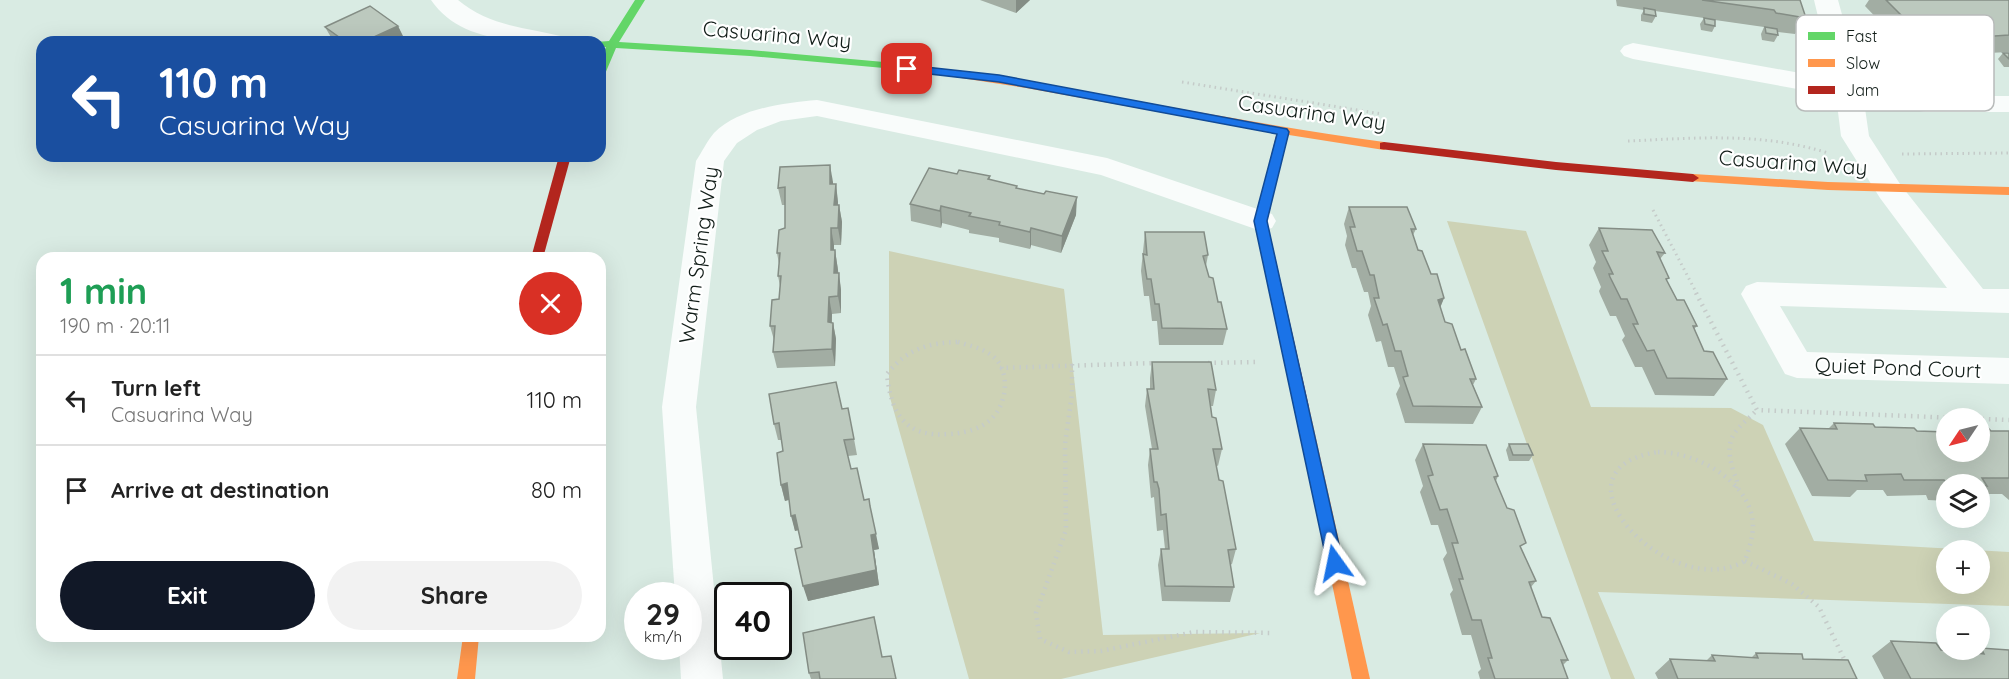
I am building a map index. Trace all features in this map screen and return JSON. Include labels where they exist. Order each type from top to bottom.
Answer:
[{"type":"street","points":[[443,0],[464,18],[501,32],[523,36]]},
{"type":"street","points":[[606,44],[640,0]]},
{"type":"street","points":[[1826,0],[1830,15]]},
{"type":"street","name":"Casuarina Way","points":[[606,44],[747,51],[999,79],[1283,132],[1594,171],[1890,191],[2009,191]]},
{"type":"street","points":[[1633,51],[1796,80]]},
{"type":"street","name":"Warm Spring Way","points":[[702,679],[679,407],[710,161],[725,138],[752,121],[783,111],[817,108],[1107,166],[1261,221]]},
{"type":"street","points":[[1852,111],[1855,136],[1869,159],[1890,191],[1974,300]]},
{"type":"street","points":[[1283,132],[1261,221],[1361,679]]},
{"type":"street","points":[[539,252],[563,162]]},
{"type":"street","name":"Quiet Pond Court","points":[[2009,300],[1757,294],[1797,365],[2009,371]]},
{"type":"street","points":[[466,679],[470,642]]},
{"type":"path","points":[[1178,81],[1387,115]]},
{"type":"path","points":[[1619,141],[1719,138],[1780,141],[1806,144],[1844,160],[1897,158],[1903,153],[2009,153]]},
{"type":"path","points":[[958,342],[981,349],[996,360],[1000,368],[1005,380],[1002,402],[992,418],[973,430],[928,436],[917,433],[902,422],[892,405],[887,374],[893,366],[920,344],[958,342]]},
{"type":"path","points":[[1206,363],[1260,362],[1261,369],[1293,369]]},
{"type":"path","points":[[1000,368],[1161,363]]},
{"type":"path","points":[[1072,364],[1072,394],[1065,444],[1066,530],[1036,613],[1040,639],[1069,652],[1101,651],[1194,632],[1274,633]]},
{"type":"path","points":[[1736,488],[1738,483],[1731,466],[1730,448],[1736,429],[1757,410]]},
{"type":"path","points":[[1658,452],[1680,453],[1705,463],[1736,488],[1747,504],[1754,528],[1745,561],[1730,569],[1695,569],[1652,549],[1626,527],[1610,502],[1610,484],[1618,469],[1635,457],[1658,452]]},
{"type":"path","points":[[1745,561],[1792,584],[1819,606],[1849,669]]},
{"type":"green space","points":[[1447,221],[1526,231],[1591,407],[1731,408],[1763,425],[1814,541],[1936,548],[1936,594],[1990,594],[1990,551],[2009,552],[2009,606],[1598,592],[1635,679],[1611,679]]},
{"type":"green space","points":[[889,251],[1064,289],[1103,635],[1260,633],[1061,679],[969,679],[889,394]]},
{"type":"building","points":[[1702,0],[1800,0],[1805,15],[1796,16],[1776,13],[1774,10]]},
{"type":"building","points":[[1886,0],[2009,0],[2009,35],[1994,36],[1994,15],[1901,15]]},
{"type":"building","points":[[370,6],[398,26],[376,36],[338,36],[325,27]]},
{"type":"building","points":[[1644,8],[1655,10],[1656,16],[1644,14]]},
{"type":"building","points":[[1704,18],[1715,20],[1715,26],[1705,24]]},
{"type":"building","points":[[1765,27],[1777,29],[1778,35],[1766,33]]},
{"type":"building","points":[[830,165],[830,184],[836,184],[834,205],[839,205],[838,228],[831,228],[831,250],[835,250],[834,273],[839,273],[838,296],[829,297],[828,322],[833,323],[832,349],[773,352],[775,326],[770,326],[772,300],[779,299],[780,253],[777,253],[779,230],[785,228],[785,187],[778,188],[780,167]]},
{"type":"building","points":[[929,168],[957,174],[959,170],[990,176],[988,179],[1017,186],[1016,188],[1044,194],[1046,191],[1077,197],[1062,236],[1031,228],[1030,232],[999,225],[1000,222],[969,216],[971,213],[941,206],[940,211],[910,204]]},
{"type":"building","points":[[1349,207],[1407,207],[1416,229],[1411,229],[1418,250],[1422,251],[1431,274],[1437,274],[1444,298],[1438,300],[1445,322],[1452,324],[1461,350],[1465,349],[1476,379],[1470,379],[1482,407],[1413,406],[1403,377],[1408,376],[1401,351],[1395,351],[1387,324],[1383,325],[1374,298],[1379,298],[1374,275],[1370,275],[1362,251],[1357,251],[1350,227],[1355,227]]},
{"type":"building","points":[[1599,228],[1652,230],[1665,253],[1657,252],[1669,278],[1666,279],[1677,300],[1684,300],[1697,326],[1693,326],[1704,351],[1713,352],[1727,379],[1667,378],[1654,350],[1647,351],[1633,324],[1638,324],[1627,299],[1621,299],[1610,277],[1609,274],[1613,274],[1602,251],[1608,251]]},
{"type":"building","points":[[1145,232],[1204,232],[1208,255],[1203,256],[1209,277],[1213,278],[1218,302],[1221,302],[1227,329],[1162,328],[1159,304],[1155,304],[1151,279],[1147,279],[1143,254],[1147,255]]},
{"type":"building","points":[[1152,362],[1211,362],[1216,390],[1208,389],[1212,417],[1216,418],[1222,449],[1213,449],[1219,480],[1223,481],[1236,549],[1228,550],[1234,587],[1165,586],[1161,549],[1169,549],[1166,514],[1161,515],[1159,489],[1157,482],[1154,482],[1150,449],[1158,449],[1147,389],[1154,389]]},
{"type":"building","points":[[836,382],[842,409],[848,408],[854,439],[844,440],[851,469],[857,468],[864,500],[869,499],[876,534],[871,535],[876,570],[803,586],[795,549],[802,547],[795,515],[791,516],[787,483],[781,485],[777,453],[783,451],[779,423],[774,424],[769,394]]},
{"type":"building","points":[[1834,423],[1873,424],[1875,427],[1914,428],[1917,431],[1936,432],[1936,462],[1990,462],[1990,430],[2009,431],[2009,478],[1990,478],[1990,474],[1936,474],[1936,480],[1904,480],[1901,474],[1865,475],[1867,481],[1828,480],[1800,428],[1837,429]]},
{"type":"building","points":[[1423,444],[1486,445],[1498,476],[1494,477],[1507,508],[1514,510],[1526,543],[1520,546],[1536,581],[1529,582],[1542,617],[1550,618],[1568,660],[1561,660],[1568,679],[1495,679],[1488,658],[1492,658],[1481,620],[1472,620],[1459,579],[1463,579],[1452,543],[1458,543],[1447,509],[1440,510],[1428,476],[1433,475]]},
{"type":"building","points":[[1509,444],[1528,444],[1533,455],[1513,455]]},
{"type":"building","points":[[874,617],[882,657],[891,656],[896,679],[820,679],[819,672],[809,673],[803,633]]},
{"type":"building","points":[[1891,641],[1936,643],[1936,660],[1990,660],[1990,649],[2009,650],[2009,679],[1911,679]]},
{"type":"building","points":[[1756,653],[1802,654],[1803,659],[1848,660],[1857,679],[1678,679],[1670,659],[1715,661],[1712,655],[1758,658]]},
{"type":"traffic: fast","points":[[606,60],[612,45],[640,0]]},
{"type":"traffic: fast","points":[[606,44],[750,53],[906,67]]},
{"type":"traffic: slow","points":[[906,67],[966,75],[1264,128],[1384,146]]},
{"type":"traffic: slow","points":[[1693,178],[1828,186],[2009,191]]},
{"type":"traffic: slow","points":[[1302,407],[1361,679]]},
{"type":"traffic: slow","points":[[466,679],[470,642]]},
{"type":"traffic: jam","points":[[1283,132],[1261,221],[1302,407]]},
{"type":"traffic: jam","points":[[1384,146],[1556,166],[1693,178]]},
{"type":"traffic: jam","points":[[539,252],[563,162]]},
{"type":"route","points":[[907,69],[999,79],[1283,132],[1261,221],[1335,563]]}]
